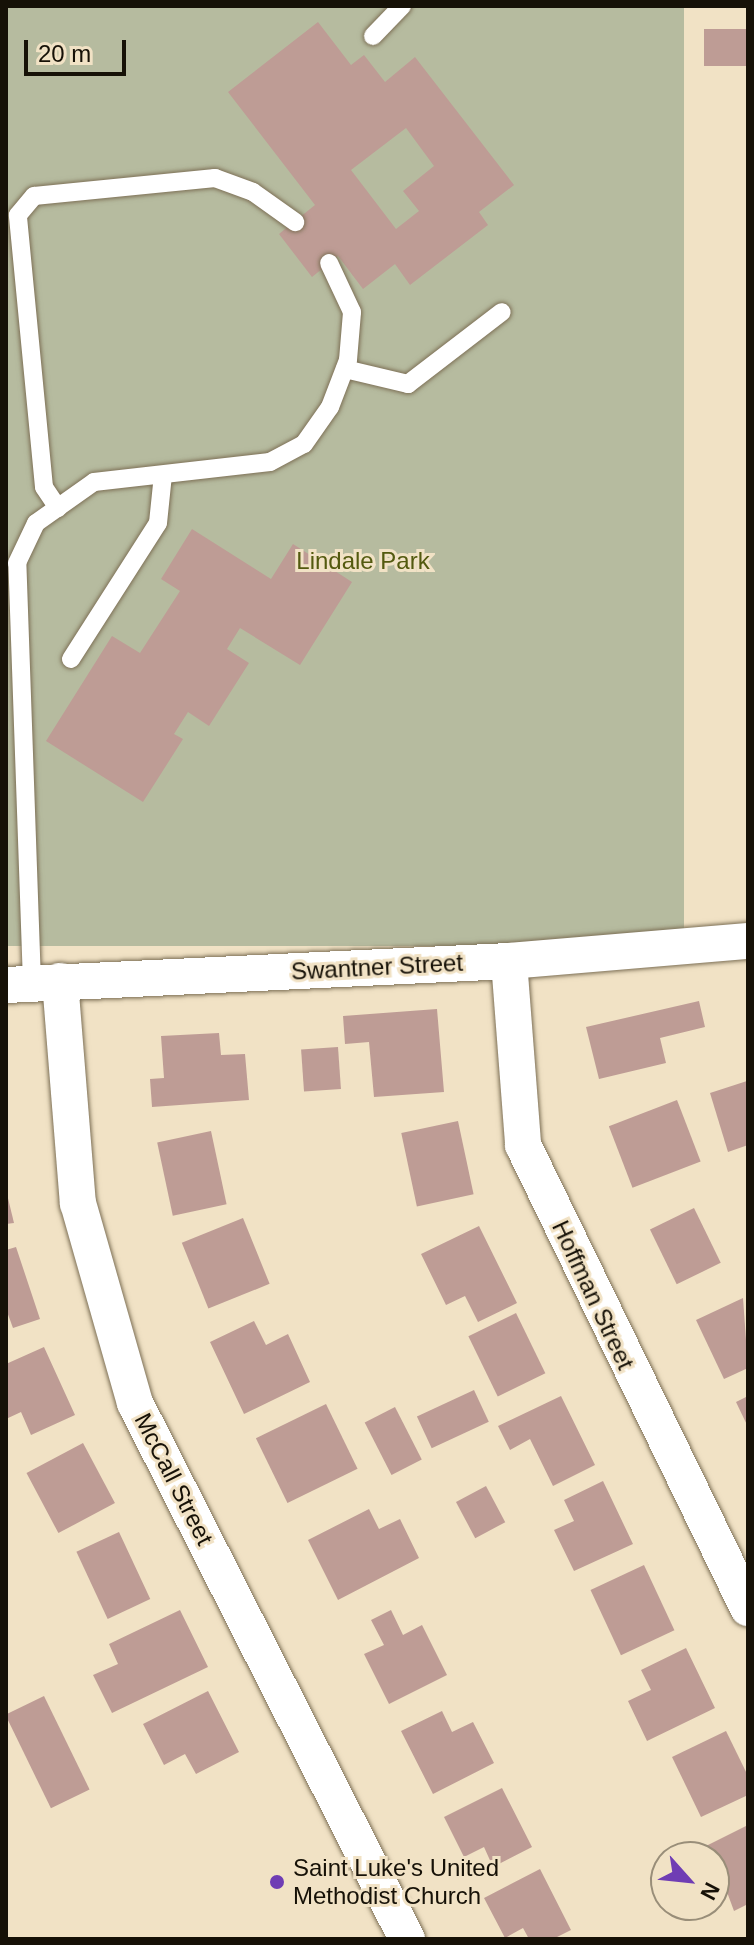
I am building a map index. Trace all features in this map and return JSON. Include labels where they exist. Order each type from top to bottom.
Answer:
[{"type":"street","name":"Swantner Street","points":[[33,983],[509,961],[748,941]]},
{"type":"street","name":"Hoffman Street","points":[[509,961],[523,1145],[748,1608]]},
{"type":"street","name":"McCall Street","points":[[33,983],[78,1203],[135,1403],[407,1939]]},
{"type":"lane","points":[[373,36],[402,6]]},
{"type":"lane","points":[[58,508],[44,487],[18,215],[34,196],[215,178],[253,192],[295,222]]},
{"type":"lane","points":[[33,983],[17,563],[36,523],[94,482],[270,462],[304,444],[330,407],[345,369],[352,312],[329,263]]},
{"type":"lane","points":[[345,369],[408,384],[502,312]]},
{"type":"lane","points":[[71,659],[158,523],[163,475]]},
{"type":"green space","name":"Lindale Park","points":[[6,6],[684,6],[684,946],[6,946]]},
{"type":"building","points":[[318,22],[351,65],[364,55],[385,82],[415,57],[514,185],[479,212],[488,225],[410,285],[395,264],[363,289],[338,256],[312,277],[279,234],[315,205],[228,92]],"holes":[[[406,128],[434,166],[403,191],[419,211],[396,229],[351,170]]]},
{"type":"building","points":[[704,29],[748,29],[748,66],[704,66]]},
{"type":"building","points":[[192,529],[271,579],[293,544],[352,582],[300,665],[240,628],[227,649],[249,663],[209,726],[188,712],[174,734],[183,739],[143,802],[46,741],[112,636],[140,653],[180,591],[161,579]]},
{"type":"building","points":[[699,1001],[705,1027],[660,1038],[666,1063],[599,1079],[586,1027]]},
{"type":"building","points":[[437,1009],[444,1092],[374,1097],[369,1042],[345,1044],[343,1016]]},
{"type":"building","points":[[219,1033],[221,1055],[245,1054],[249,1100],[152,1107],[150,1079],[164,1078],[161,1036]]},
{"type":"building","points":[[338,1047],[341,1089],[304,1091],[301,1050]]},
{"type":"building","points":[[747,1081],[748,1145],[728,1152],[710,1093]]},
{"type":"building","points":[[677,1100],[701,1162],[633,1188],[609,1126]]},
{"type":"building","points":[[458,1121],[474,1194],[417,1206],[401,1133]]},
{"type":"building","points":[[211,1131],[227,1204],[173,1216],[157,1142]]},
{"type":"building","points":[[6,1190],[14,1223],[6,1224]]},
{"type":"building","points":[[694,1208],[721,1263],[677,1284],[650,1229]]},
{"type":"building","points":[[243,1218],[270,1284],[208,1309],[182,1243]]},
{"type":"building","points":[[479,1226],[517,1303],[478,1322],[465,1296],[446,1305],[421,1254]]},
{"type":"building","points":[[16,1247],[40,1319],[13,1328],[6,1309],[6,1250]]},
{"type":"building","points":[[743,1298],[748,1368],[724,1379],[696,1320]]},
{"type":"building","points":[[516,1313],[545,1373],[498,1396],[468,1336]]},
{"type":"building","points":[[254,1321],[266,1345],[288,1334],[310,1382],[244,1414],[210,1342]]},
{"type":"building","points":[[44,1347],[75,1415],[31,1435],[21,1412],[6,1419],[6,1364]]},
{"type":"building","points":[[474,1390],[489,1422],[432,1448],[417,1417]]},
{"type":"building","points":[[561,1396],[595,1465],[553,1486],[530,1439],[510,1450],[498,1426]]},
{"type":"building","points":[[748,1396],[748,1427],[736,1402]]},
{"type":"building","points":[[326,1404],[358,1469],[287,1503],[256,1438]]},
{"type":"building","points":[[395,1407],[422,1460],[391,1475],[365,1422]]},
{"type":"building","points":[[83,1443],[115,1503],[58,1533],[26,1473]]},
{"type":"building","points":[[603,1481],[633,1544],[574,1571],[554,1530],[574,1521],[564,1500]]},
{"type":"building","points":[[486,1486],[505,1522],[475,1538],[456,1502]]},
{"type":"building","points":[[369,1509],[379,1529],[400,1519],[419,1558],[338,1600],[308,1540]]},
{"type":"building","points":[[119,1532],[150,1599],[108,1619],[76,1552]]},
{"type":"building","points":[[644,1565],[674,1630],[621,1655],[591,1590]]},
{"type":"building","points":[[180,1610],[208,1667],[112,1713],[93,1675],[118,1664],[109,1644]]},
{"type":"building","points":[[391,1610],[403,1635],[422,1625],[447,1675],[389,1704],[364,1654],[384,1645],[371,1620]]},
{"type":"building","points":[[686,1648],[715,1708],[647,1741],[628,1701],[651,1690],[641,1670]]},
{"type":"building","points":[[208,1691],[239,1752],[196,1774],[185,1754],[164,1765],[143,1724]]},
{"type":"building","points":[[44,1696],[90,1789],[51,1808],[6,1716]]},
{"type":"building","points":[[442,1711],[452,1732],[473,1722],[494,1763],[433,1794],[401,1731]]},
{"type":"building","points":[[726,1731],[748,1776],[748,1795],[701,1817],[672,1757]]},
{"type":"building","points":[[502,1788],[532,1847],[493,1867],[484,1847],[464,1857],[444,1817]]},
{"type":"building","points":[[748,1825],[748,1904],[734,1911],[730,1900],[730,1841],[716,1841]]},
{"type":"building","points":[[540,1869],[571,1930],[553,1939],[529,1939],[523,1928],[505,1938],[484,1898]]},
{"type":"place","name":"Saint Luke's United Methodist Church","points":[[277,1882]]}]
